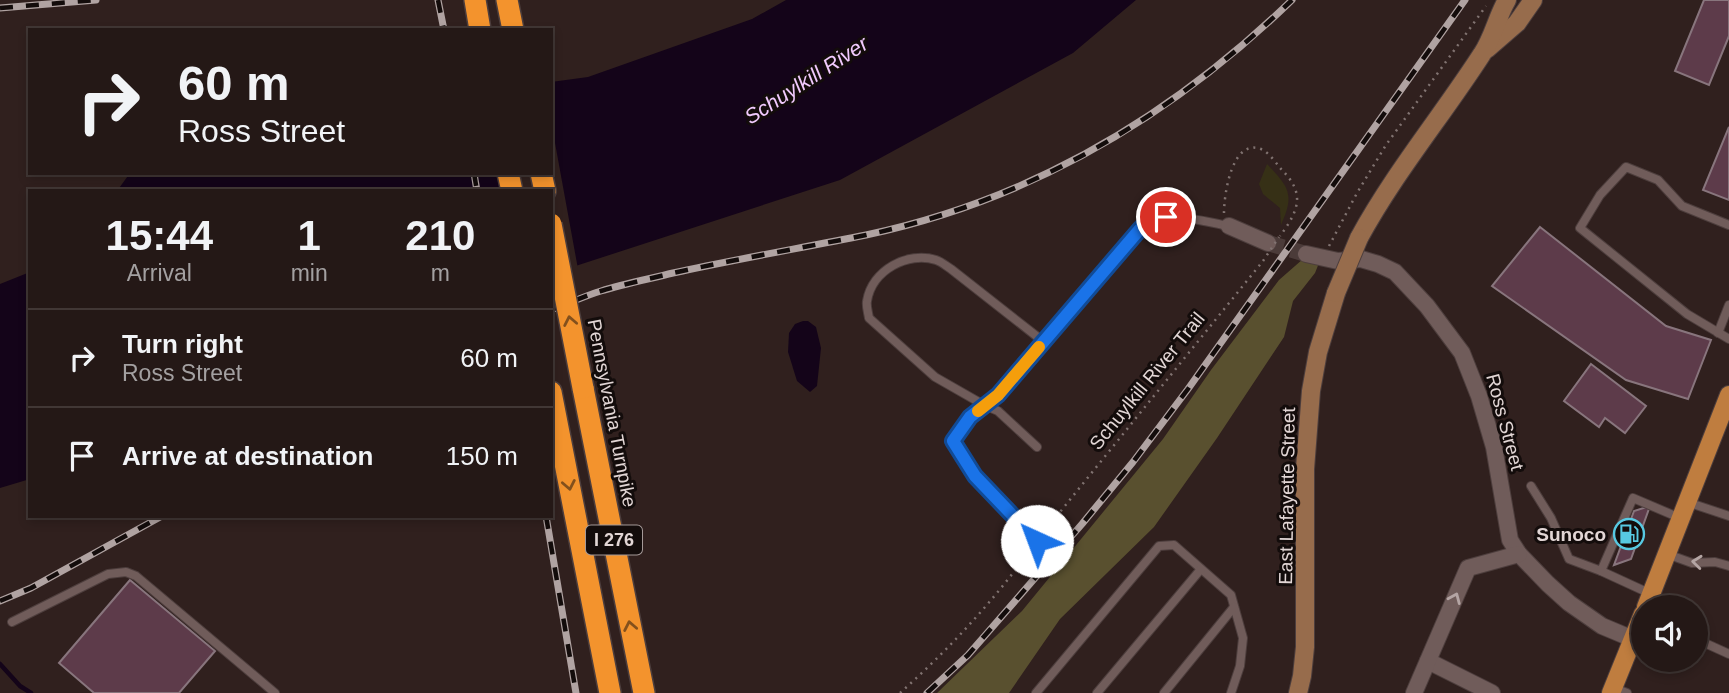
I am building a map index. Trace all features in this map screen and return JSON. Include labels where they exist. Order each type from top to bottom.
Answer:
[{"type":"highway","points":[[474,0],[480,28]]},
{"type":"highway","points":[[507,0],[513,28]]},
{"type":"highway","name":"Pennsylvania Turnpike","points":[[553,234],[644,693]]},
{"type":"highway","name":"I 276","points":[[553,403],[610,693]]},
{"type":"main road","points":[[1650,595],[1729,395]]},
{"type":"main road","points":[[1617,691],[1631,646]]},
{"type":"street","name":"East Lafayette Street","points":[[1298,693],[1305,647],[1305,469],[1311,391],[1318,352],[1336,293],[1359,237],[1404,164],[1485,51],[1507,0]]},
{"type":"street","name":"East Lafayette Street","points":[[1485,51],[1517,23],[1534,0]]},
{"type":"street","points":[[1229,226],[1274,240]]},
{"type":"street","name":"Ross Street","points":[[1306,254],[1338,261],[1360,259],[1378,264],[1395,272],[1427,306],[1462,353],[1479,396],[1494,447],[1510,540],[1519,554],[1569,603],[1602,626],[1631,638]]},
{"type":"street","points":[[1414,693],[1468,568],[1519,554]]},
{"type":"street","points":[[1428,661],[1492,693]]},
{"type":"lane","points":[[1729,225],[1682,206],[1658,180],[1626,167],[1600,195],[1580,228],[1687,314],[1729,339]]},
{"type":"lane","points":[[1037,541],[975,476],[953,441],[970,417],[998,395],[1146,223],[1171,217],[1229,226]]},
{"type":"lane","points":[[1037,447],[998,411],[935,377],[869,318],[867,303],[880,276],[902,261],[915,258],[939,261],[1044,342]]},
{"type":"lane","points":[[1718,333],[1729,305]]},
{"type":"lane","points":[[1531,486],[1551,518],[1569,558],[1601,571],[1639,595]]},
{"type":"lane","points":[[1601,571],[1633,498],[1683,510],[1729,516]]},
{"type":"lane","points":[[1036,693],[1159,546],[1174,545],[1231,595],[1243,638],[1240,666],[1231,693]]},
{"type":"lane","points":[[1666,554],[1692,563],[1715,562],[1729,566]]},
{"type":"lane","points":[[1097,693],[1201,569]]},
{"type":"lane","points":[[12,622],[108,574],[126,572],[136,576],[275,693]]},
{"type":"lane","points":[[1164,693],[1234,607]]},
{"type":"lane","points":[[1708,644],[1729,654]]},
{"type":"path","points":[[1324,258],[1356,193],[1386,145],[1490,0]]},
{"type":"path","name":"Schuylkill River Trail","points":[[900,693],[925,671],[1004,587],[1064,506],[1263,261],[1274,240],[1288,225],[1297,197],[1295,189],[1289,177],[1264,150],[1256,148],[1245,151],[1232,169],[1224,205],[1229,226]]},
{"type":"shaded area","points":[[1267,164],[1288,192],[1288,206],[1281,225],[1280,208],[1263,194],[1259,184]]},
{"type":"shaded area","points":[[1303,259],[1319,263],[1315,273],[1293,301],[1284,337],[1154,527],[1060,619],[1009,693],[937,693],[1022,611],[1163,439],[1279,280]]},
{"type":"water","name":"Schuylkill River","points":[[786,0],[1136,0],[1073,53],[840,180],[553,273],[553,189],[118,189],[129,175],[553,175],[553,82],[588,77],[752,19]]},
{"type":"water","points":[[28,273],[28,480],[0,488],[0,284]]},
{"type":"water","points":[[803,321],[816,327],[821,348],[817,386],[810,392],[797,381],[788,352],[789,333],[795,324]]},
{"type":"pier","points":[[553,132],[578,269],[553,277],[553,189],[500,189],[497,175],[553,175]]},
{"type":"building","points":[[1704,0],[1729,0],[1729,36],[1709,85],[1675,71]]},
{"type":"building","points":[[1729,127],[1729,200],[1703,190]]},
{"type":"building","points":[[1540,227],[1666,326],[1711,340],[1688,399],[1626,380],[1492,286]]},
{"type":"building","points":[[1591,364],[1646,406],[1625,433],[1605,418],[1599,427],[1564,401]]},
{"type":"building","points":[[1650,506],[1631,559],[1614,565],[1634,511]]},
{"type":"building","points":[[130,580],[215,651],[179,693],[94,693],[59,663]]},
{"type":"waterway","points":[[0,664],[20,686],[31,693]]},
{"type":"tunnel","points":[[1268,243],[1306,254]]},
{"type":"railway","points":[[0,8],[96,0]]},
{"type":"railway","points":[[438,0],[444,28]]},
{"type":"railway","points":[[553,309],[619,286],[866,235],[927,220],[985,200],[1096,148],[1148,117],[1198,81],[1292,0]]},
{"type":"railway","points":[[927,693],[968,655],[1133,462],[1465,0]]},
{"type":"railway","points":[[474,175],[477,189]]},
{"type":"railway","points":[[0,601],[31,588],[158,518]]},
{"type":"railway","points":[[546,518],[576,693]]},
{"type":"slow traffic","points":[[978,411],[998,395],[1039,347]]},
{"type":"place","name":"Sunoco","points":[[1629,534]]},
{"type":"route","points":[[1037,541],[975,476],[953,441],[970,417],[998,395],[1140,229],[1146,223],[1166,217]]}]
